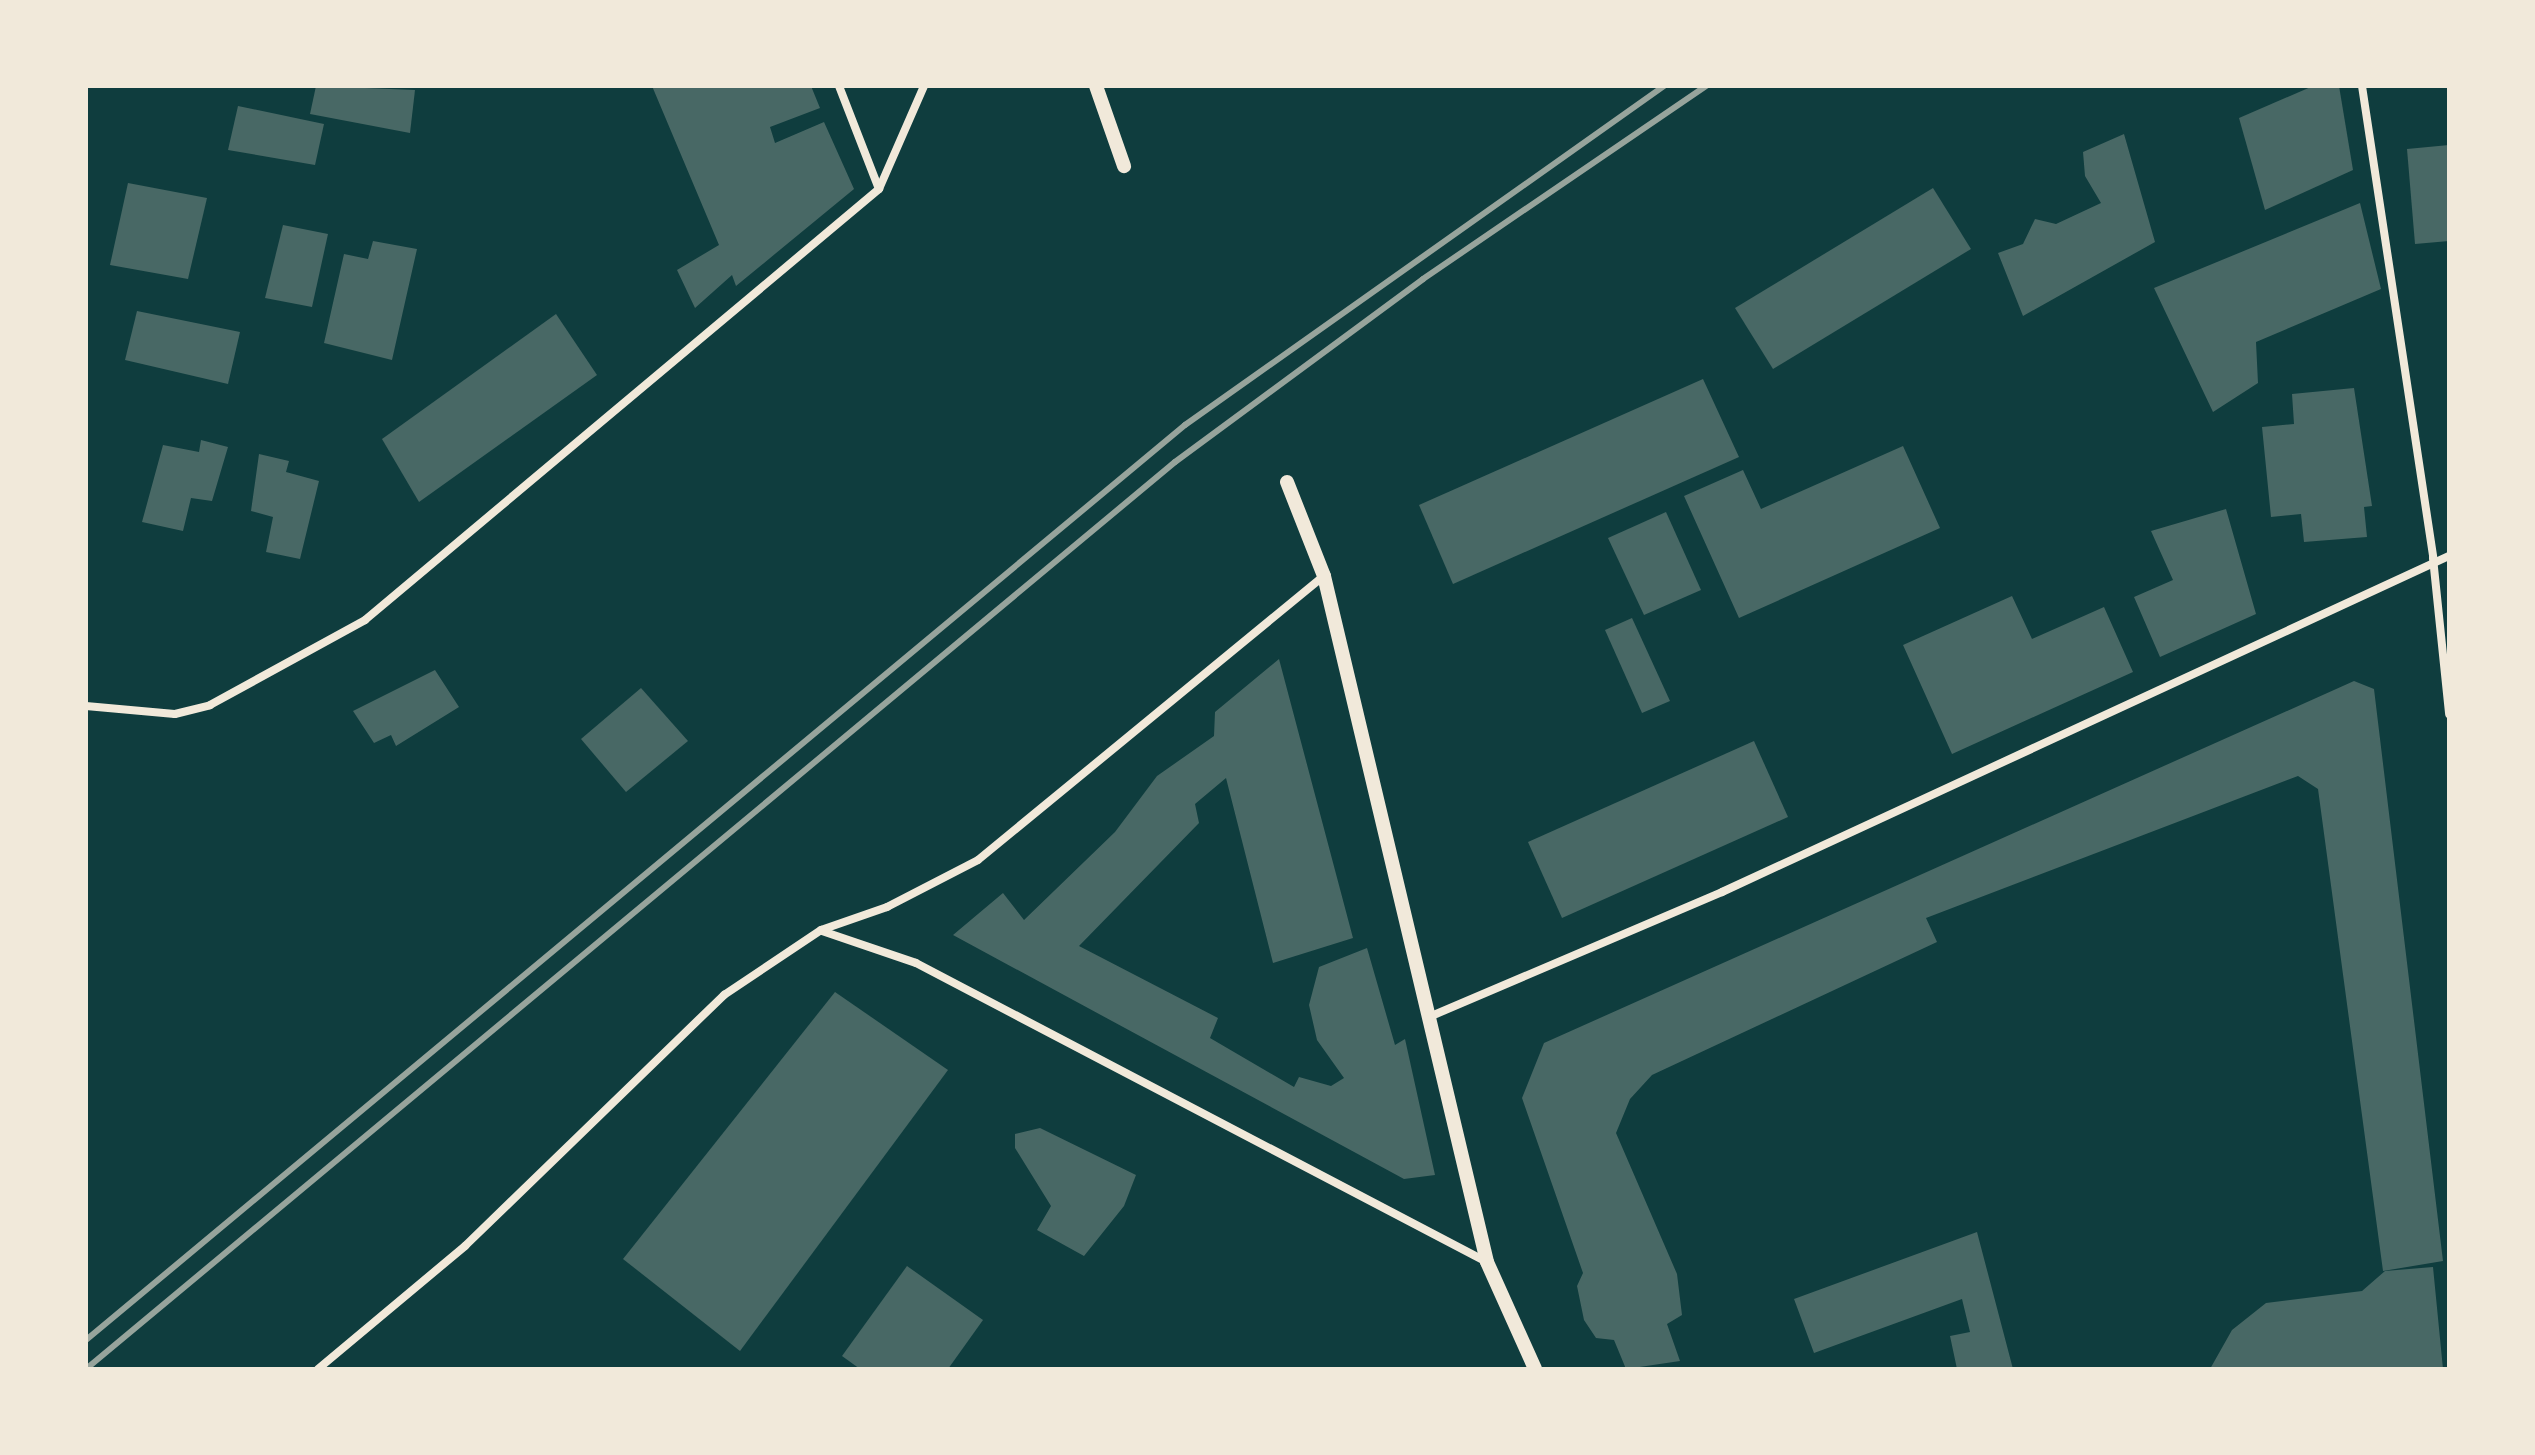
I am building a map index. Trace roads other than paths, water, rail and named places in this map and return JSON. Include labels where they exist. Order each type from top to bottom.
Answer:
[{"type":"street","points":[[839,86],[879,189]]},
{"type":"street","points":[[86,706],[175,714],[210,705],[365,620],[879,189],[924,86]]},
{"type":"street","points":[[1096,86],[1124,166]]},
{"type":"street","points":[[2362,86],[2433,558],[2449,714]]},
{"type":"street","points":[[1287,482],[1324,576],[1487,1262],[1535,1369]]},
{"type":"street","points":[[1429,1017],[1949,789],[2433,558],[2449,556]]},
{"type":"street","points":[[318,1369],[465,1246],[724,995],[821,930],[887,907],[978,860],[1324,576]]},
{"type":"street","points":[[821,930],[916,963],[1487,1262]]},
{"type":"railway","points":[[86,1340],[1185,425],[1664,86]]},
{"type":"railway","points":[[86,1369],[1175,462],[1423,279],[1706,86]]}]
